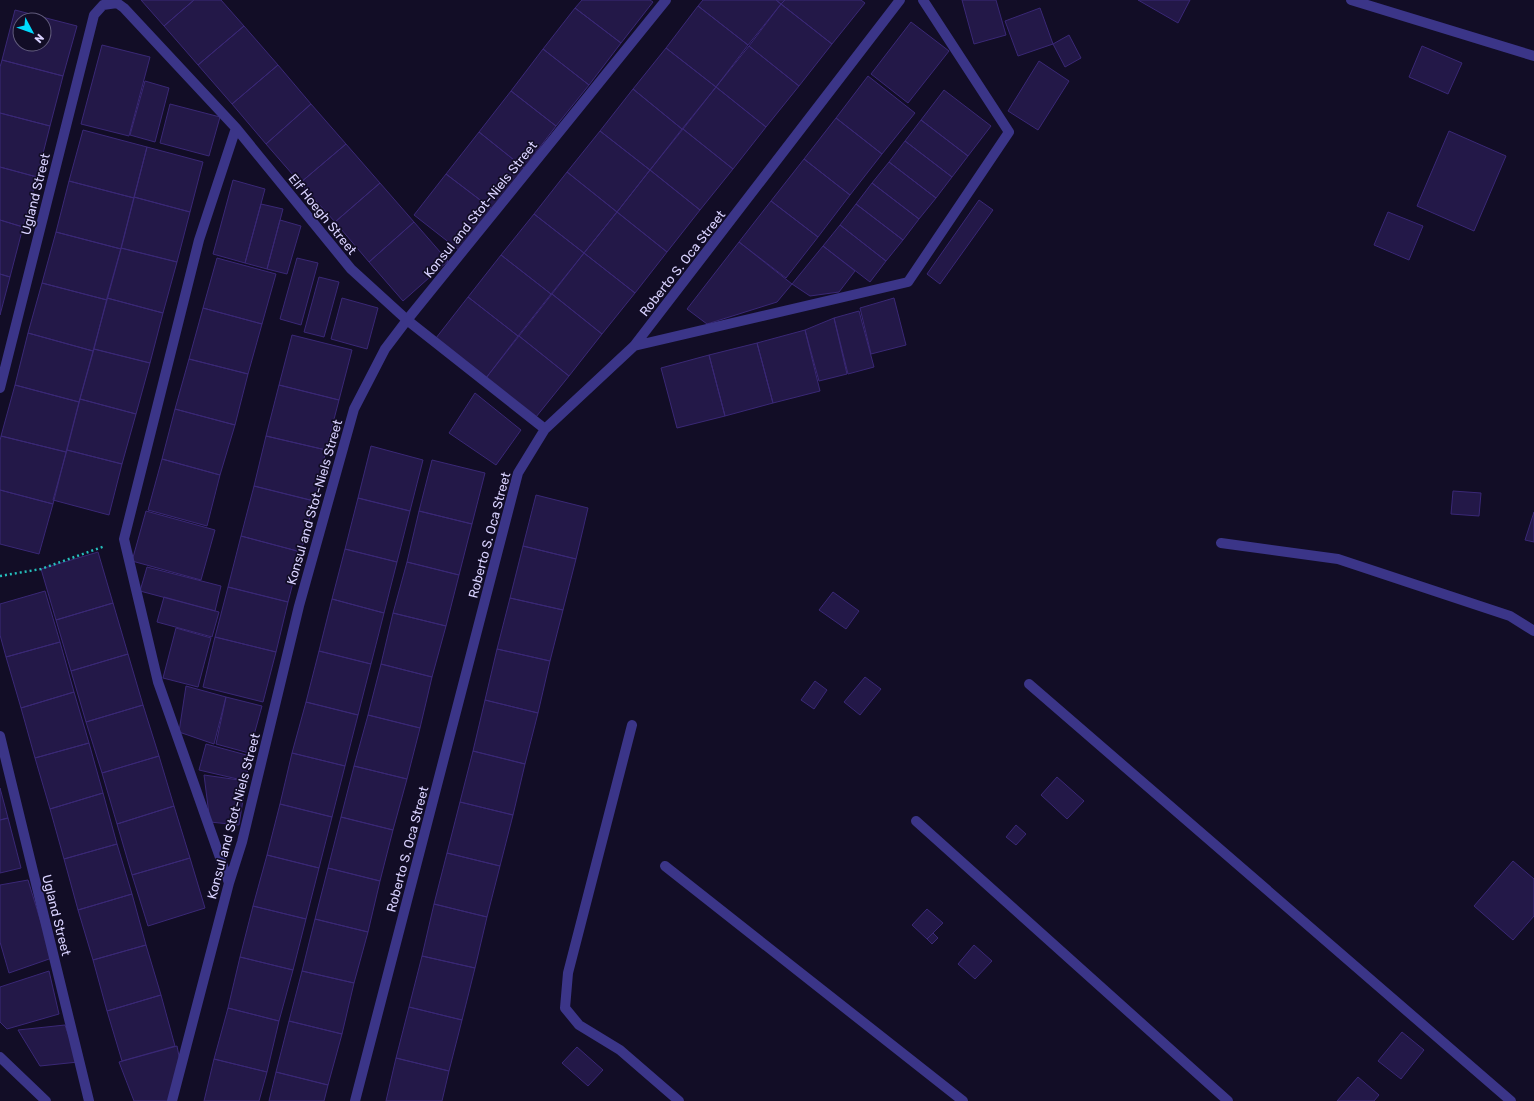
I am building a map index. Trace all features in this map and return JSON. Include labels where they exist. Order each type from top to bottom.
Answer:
[{"type":"street","name":"Konsul and Stot-Niels Street","points":[[172,1101],[229,883],[242,842],[299,606],[354,409],[385,349],[407,320],[666,0]]},
{"type":"street","points":[[634,346],[908,282],[1009,132],[922,0]]},
{"type":"street","points":[[1351,0],[1534,56]]},
{"type":"street","name":"Roberto S. Oca Street","points":[[355,1101],[518,474],[546,429],[634,346],[898,1]]},
{"type":"street","name":"Elf Hoegh Street","points":[[100,8],[103,5],[117,3],[124,8],[236,128],[351,269],[407,320],[546,429]]},
{"type":"street","name":"Ugland Street","points":[[0,388],[94,15],[100,8]]},
{"type":"street","points":[[229,883],[158,682],[124,539],[199,240],[236,128]]},
{"type":"street","points":[[1221,543],[1338,560],[1510,616],[1534,632]]},
{"type":"street","points":[[1029,684],[1511,1101]]},
{"type":"street","points":[[632,725],[568,973],[565,1008],[579,1025],[620,1050],[679,1101]]},
{"type":"street","name":"Ugland Street","points":[[0,736],[89,1101]]},
{"type":"street","points":[[916,821],[1228,1101]]},
{"type":"street","points":[[665,866],[963,1101]]},
{"type":"street","points":[[0,1073],[4,1061],[46,1101]]},
{"type":"path","points":[[0,576],[41,569],[124,539]]},
{"type":"building","points":[[141,0],[194,0],[164,26]]},
{"type":"building","points":[[194,0],[221,0],[244,26],[198,65],[164,26]]},
{"type":"building","points":[[582,0],[650,0],[653,2],[621,43],[575,8]]},
{"type":"building","points":[[703,0],[776,0],[781,4],[748,45],[698,6]]},
{"type":"building","points":[[776,0],[785,0],[781,4]]},
{"type":"building","points":[[785,0],[861,0],[865,3],[832,44],[781,4]]},
{"type":"building","points":[[962,0],[996,0],[1006,35],[974,44]]},
{"type":"building","points":[[1138,0],[1190,0],[1178,23]]},
{"type":"building","points":[[781,4],[832,44],[799,86],[749,46]]},
{"type":"building","points":[[698,6],[748,45],[716,87],[666,48]]},
{"type":"building","points":[[575,8],[621,43],[589,85],[543,49]]},
{"type":"building","points":[[1040,8],[1053,44],[1018,56],[1005,21]]},
{"type":"building","points":[[52,20],[77,26],[63,76],[2,60],[12,22],[12,52],[52,52]]},
{"type":"building","points":[[911,22],[949,51],[908,103],[871,74]]},
{"type":"building","points":[[244,26],[278,65],[232,104],[198,65]]},
{"type":"building","points":[[1069,35],[1081,58],[1065,67],[1053,44]]},
{"type":"building","points":[[102,45],[150,57],[129,136],[81,124]]},
{"type":"building","points":[[749,46],[799,86],[766,127],[716,87]]},
{"type":"building","points":[[1422,46],[1462,63],[1448,94],[1409,77]]},
{"type":"building","points":[[666,48],[716,87],[682,129],[633,89]]},
{"type":"building","points":[[543,49],[589,85],[556,126],[511,91]]},
{"type":"building","points":[[2,60],[63,76],[50,126],[0,113],[0,67]]},
{"type":"building","points":[[1039,61],[1069,81],[1038,130],[1008,111]]},
{"type":"building","points":[[278,65],[311,104],[266,144],[232,104]]},
{"type":"building","points":[[868,76],[915,113],[882,154],[836,118]]},
{"type":"building","points":[[145,81],[169,88],[155,142],[130,135]]},
{"type":"building","points":[[716,87],[766,127],[733,169],[683,129]]},
{"type":"building","points":[[633,89],[682,129],[650,170],[600,131]]},
{"type":"building","points":[[944,90],[991,126],[968,156],[921,120]]},
{"type":"building","points":[[511,91],[556,126],[524,168],[479,132]]},
{"type":"building","points":[[170,104],[220,117],[209,156],[160,143]]},
{"type":"building","points":[[311,104],[346,144],[300,183],[266,144]]},
{"type":"building","points":[[0,113],[50,126],[37,177],[0,167]]},
{"type":"building","points":[[836,118],[882,154],[850,195],[804,159]]},
{"type":"building","points":[[921,120],[968,156],[952,177],[905,141]]},
{"type":"building","points":[[683,129],[733,169],[700,210],[650,170]]},
{"type":"building","points":[[83,130],[147,147],[134,198],[69,181]]},
{"type":"building","points":[[600,131],[650,170],[617,212],[567,172]]},
{"type":"building","points":[[1449,131],[1506,156],[1474,231],[1417,206]]},
{"type":"building","points":[[479,132],[524,168],[492,209],[446,174]]},
{"type":"building","points":[[905,141],[952,177],[936,198],[889,162]]},
{"type":"building","points":[[346,144],[380,183],[335,222],[300,183]]},
{"type":"building","points":[[147,147],[203,162],[190,212],[134,197]]},
{"type":"building","points":[[804,159],[850,195],[818,237],[771,201]]},
{"type":"building","points":[[889,162],[936,198],[919,219],[872,183]]},
{"type":"building","points":[[0,167],[37,177],[23,227],[0,220]]},
{"type":"building","points":[[650,170],[700,210],[667,252],[617,212]]},
{"type":"building","points":[[567,172],[617,212],[584,253],[534,214]]},
{"type":"building","points":[[446,174],[492,209],[460,251],[414,215]]},
{"type":"building","points":[[233,180],[265,189],[245,263],[213,254]]},
{"type":"building","points":[[69,181],[134,198],[121,249],[56,232]]},
{"type":"building","points":[[380,183],[414,222],[369,262],[335,222]]},
{"type":"building","points":[[872,183],[919,219],[903,240],[856,204]]},
{"type":"building","points":[[134,197],[190,212],[177,262],[121,248]]},
{"type":"building","points":[[979,200],[993,210],[940,284],[927,274]]},
{"type":"building","points":[[771,201],[818,237],[786,278],[739,242]]},
{"type":"building","points":[[261,204],[283,209],[267,269],[245,263]]},
{"type":"building","points":[[856,204],[903,240],[886,261],[840,225]]},
{"type":"building","points":[[617,212],[667,252],[635,293],[584,253]]},
{"type":"building","points":[[1388,212],[1423,226],[1409,260],[1374,245]]},
{"type":"building","points":[[534,214],[584,253],[551,294],[501,255]]},
{"type":"building","points":[[0,220],[23,227],[10,277],[0,274]]},
{"type":"building","points":[[280,220],[301,226],[287,274],[267,269]]},
{"type":"building","points":[[414,222],[448,261],[403,301],[369,262]]},
{"type":"building","points":[[840,225],[886,261],[870,282],[823,246]]},
{"type":"building","points":[[56,232],[121,249],[107,300],[42,283]]},
{"type":"building","points":[[739,242],[792,284],[777,302],[707,324],[687,309]]},
{"type":"building","points":[[823,246],[855,271],[839,292],[810,296],[792,284]]},
{"type":"building","points":[[121,248],[177,262],[163,313],[107,298]]},
{"type":"building","points":[[584,253],[635,293],[602,334],[552,294]]},
{"type":"building","points":[[501,255],[551,294],[518,336],[468,297]]},
{"type":"building","points":[[217,258],[276,274],[262,324],[203,308]]},
{"type":"building","points":[[297,258],[318,263],[301,325],[280,319]]},
{"type":"building","points":[[0,274],[10,277],[0,315]]},
{"type":"building","points":[[319,277],[339,282],[324,337],[304,332]]},
{"type":"building","points":[[42,283],[107,300],[93,351],[28,333]]},
{"type":"building","points":[[552,294],[602,334],[569,376],[519,336]]},
{"type":"building","points":[[468,297],[518,336],[486,378],[436,338]]},
{"type":"building","points":[[107,298],[163,313],[150,363],[94,349]]},
{"type":"building","points":[[342,298],[378,308],[367,349],[331,339]]},
{"type":"building","points":[[894,298],[906,345],[871,354],[860,308]]},
{"type":"building","points":[[203,308],[262,324],[248,374],[189,359]]},
{"type":"building","points":[[859,311],[874,367],[848,374],[834,318]]},
{"type":"building","points":[[834,318],[847,374],[819,381],[805,330]]},
{"type":"building","points":[[805,330],[820,391],[773,403],[757,343]]},
{"type":"building","points":[[28,333],[93,351],[79,402],[15,385]]},
{"type":"building","points":[[292,335],[352,350],[339,400],[279,385]]},
{"type":"building","points":[[519,336],[569,376],[536,417],[486,378]]},
{"type":"building","points":[[757,343],[773,403],[725,416],[709,355]]},
{"type":"building","points":[[94,349],[150,363],[136,414],[80,399]]},
{"type":"building","points":[[709,355],[725,416],[677,428],[661,368]]},
{"type":"building","points":[[189,359],[248,374],[235,425],[175,409]]},
{"type":"building","points":[[15,385],[79,402],[66,452],[1,436]]},
{"type":"building","points":[[279,385],[339,400],[326,450],[266,436]]},
{"type":"building","points":[[475,393],[521,430],[496,465],[449,433]]},
{"type":"building","points":[[80,399],[136,414],[122,464],[67,450]]},
{"type":"building","points":[[175,409],[235,425],[220,475],[162,459]]},
{"type":"building","points":[[1,436],[66,452],[53,504],[0,490]]},
{"type":"building","points":[[266,436],[326,450],[314,501],[254,486]]},
{"type":"building","points":[[371,446],[423,460],[410,511],[358,498]]},
{"type":"building","points":[[67,450],[122,464],[109,515],[53,500]]},
{"type":"building","points":[[162,459],[220,475],[207,526],[148,510]]},
{"type":"building","points":[[432,460],[485,473],[472,524],[419,511]]},
{"type":"building","points":[[254,486],[314,501],[301,552],[241,536]]},
{"type":"building","points":[[0,490],[53,504],[39,554],[0,544]]},
{"type":"building","points":[[1453,491],[1481,493],[1479,516],[1451,514]]},
{"type":"building","points":[[536,495],[588,508],[576,559],[523,546]]},
{"type":"building","points":[[358,498],[410,511],[397,562],[345,549]]},
{"type":"building","points":[[146,511],[215,530],[201,580],[132,561]]},
{"type":"building","points":[[419,511],[472,524],[459,575],[407,562]]},
{"type":"building","points":[[1534,512],[1534,542],[1525,540]]},
{"type":"building","points":[[241,536],[301,552],[288,602],[228,587]]},
{"type":"building","points":[[523,546],[576,559],[563,610],[510,598]]},
{"type":"building","points":[[345,549],[397,562],[384,613],[332,599]]},
{"type":"building","points":[[98,552],[113,603],[56,620],[41,569]]},
{"type":"building","points":[[407,562],[459,575],[446,626],[393,613]]},
{"type":"building","points":[[147,567],[221,586],[215,611],[140,591]]},
{"type":"building","points":[[228,587],[288,602],[276,652],[215,637]]},
{"type":"building","points":[[45,591],[60,642],[6,657],[0,635],[0,604]]},
{"type":"building","points":[[833,592],[859,611],[846,629],[819,610]]},
{"type":"building","points":[[164,597],[219,612],[212,637],[157,622]]},
{"type":"building","points":[[510,598],[563,610],[550,661],[497,649]]},
{"type":"building","points":[[332,599],[384,613],[371,664],[319,651]]},
{"type":"building","points":[[113,603],[128,654],[71,671],[56,620]]},
{"type":"building","points":[[393,613],[446,626],[432,677],[381,664]]},
{"type":"building","points":[[176,628],[211,638],[198,687],[163,678]]},
{"type":"building","points":[[215,637],[276,652],[263,702],[203,687]]},
{"type":"building","points":[[60,642],[74,692],[21,708],[6,657]]},
{"type":"building","points":[[497,649],[550,661],[538,713],[485,700]]},
{"type":"building","points":[[319,651],[371,664],[358,715],[306,702]]},
{"type":"building","points":[[128,654],[143,705],[86,722],[71,671]]},
{"type":"building","points":[[381,664],[432,677],[420,728],[368,715]]},
{"type":"building","points":[[865,677],[881,689],[860,715],[844,702]]},
{"type":"building","points":[[815,681],[827,690],[814,709],[801,700]]},
{"type":"building","points":[[186,686],[226,697],[214,744],[179,732]]},
{"type":"building","points":[[74,692],[89,743],[35,758],[21,708]]},
{"type":"building","points":[[226,697],[262,706],[249,753],[216,744]]},
{"type":"building","points":[[485,700],[538,713],[525,764],[473,751]]},
{"type":"building","points":[[306,702],[358,715],[345,766],[292,753]]},
{"type":"building","points":[[143,705],[159,756],[102,773],[86,722]]},
{"type":"building","points":[[368,715],[420,728],[407,779],[354,766]]},
{"type":"building","points":[[89,743],[103,793],[50,809],[35,758]]},
{"type":"building","points":[[206,744],[250,756],[246,781],[199,770]]},
{"type":"building","points":[[473,751],[525,764],[513,815],[460,802]]},
{"type":"building","points":[[292,753],[345,766],[332,817],[280,804]]},
{"type":"building","points":[[159,756],[174,806],[117,824],[102,773]]},
{"type":"building","points":[[354,766],[407,779],[393,830],[341,817]]},
{"type":"building","points":[[204,775],[246,781],[239,825],[210,822]]},
{"type":"building","points":[[1057,777],[1084,801],[1067,819],[1041,795]]},
{"type":"building","points":[[0,788],[8,818],[0,820]]},
{"type":"building","points":[[103,793],[117,844],[64,859],[50,809]]},
{"type":"building","points":[[460,802],[513,815],[500,866],[447,853]]},
{"type":"building","points":[[280,804],[332,817],[319,868],[267,855]]},
{"type":"building","points":[[174,806],[190,858],[132,875],[117,824]]},
{"type":"building","points":[[341,817],[393,830],[380,881],[328,868]]},
{"type":"building","points":[[8,818],[21,868],[0,873],[0,820]]},
{"type":"building","points":[[1016,825],[1026,834],[1016,845],[1006,837]]},
{"type":"building","points":[[117,844],[132,894],[78,910],[64,859]]},
{"type":"building","points":[[447,853],[500,866],[487,917],[434,904]]},
{"type":"building","points":[[267,855],[319,868],[306,919],[253,906]]},
{"type":"building","points":[[190,858],[205,908],[148,926],[132,875]]},
{"type":"building","points":[[1513,861],[1534,879],[1534,916],[1513,940],[1474,906]]},
{"type":"building","points":[[328,868],[380,881],[368,932],[315,919]]},
{"type":"building","points":[[28,880],[52,958],[9,973],[0,942],[0,885]]},
{"type":"building","points":[[132,894],[146,945],[93,960],[78,910]]},
{"type":"building","points":[[434,904],[487,917],[475,968],[422,956]]},
{"type":"building","points":[[253,906],[306,919],[293,970],[240,957]]},
{"type":"building","points":[[927,909],[943,923],[927,939],[912,925]]},
{"type":"building","points":[[315,919],[368,932],[354,983],[302,971]]},
{"type":"building","points":[[933,933],[938,938],[932,944],[927,939]]},
{"type":"building","points":[[146,945],[161,995],[107,1011],[93,960]]},
{"type":"building","points":[[974,945],[992,961],[975,979],[958,964]]},
{"type":"building","points":[[422,956],[475,968],[462,1020],[409,1007]]},
{"type":"building","points":[[240,957],[293,970],[279,1021],[228,1008]]},
{"type":"building","points":[[49,971],[59,1014],[7,1029],[0,1022],[0,987]]},
{"type":"building","points":[[302,971],[354,983],[342,1034],[289,1021]]},
{"type":"building","points":[[161,995],[175,1046],[122,1061],[107,1011]]},
{"type":"building","points":[[409,1007],[462,1020],[449,1071],[396,1058]]},
{"type":"building","points":[[228,1008],[279,1021],[267,1072],[214,1059]]},
{"type":"building","points":[[289,1021],[342,1034],[328,1085],[276,1072]]},
{"type":"building","points":[[65,1025],[78,1062],[40,1066],[18,1030]]},
{"type":"building","points":[[1402,1032],[1424,1050],[1401,1079],[1378,1061]]},
{"type":"building","points":[[177,1046],[181,1066],[169,1101],[134,1101],[119,1062]]},
{"type":"building","points":[[577,1047],[603,1070],[588,1086],[562,1063]]},
{"type":"building","points":[[396,1058],[449,1071],[442,1101],[386,1101]]},
{"type":"building","points":[[214,1059],[267,1072],[259,1101],[204,1101]]},
{"type":"building","points":[[276,1072],[328,1085],[324,1101],[269,1101]]},
{"type":"building","points":[[1358,1077],[1379,1095],[1374,1101],[1337,1101]]}]
